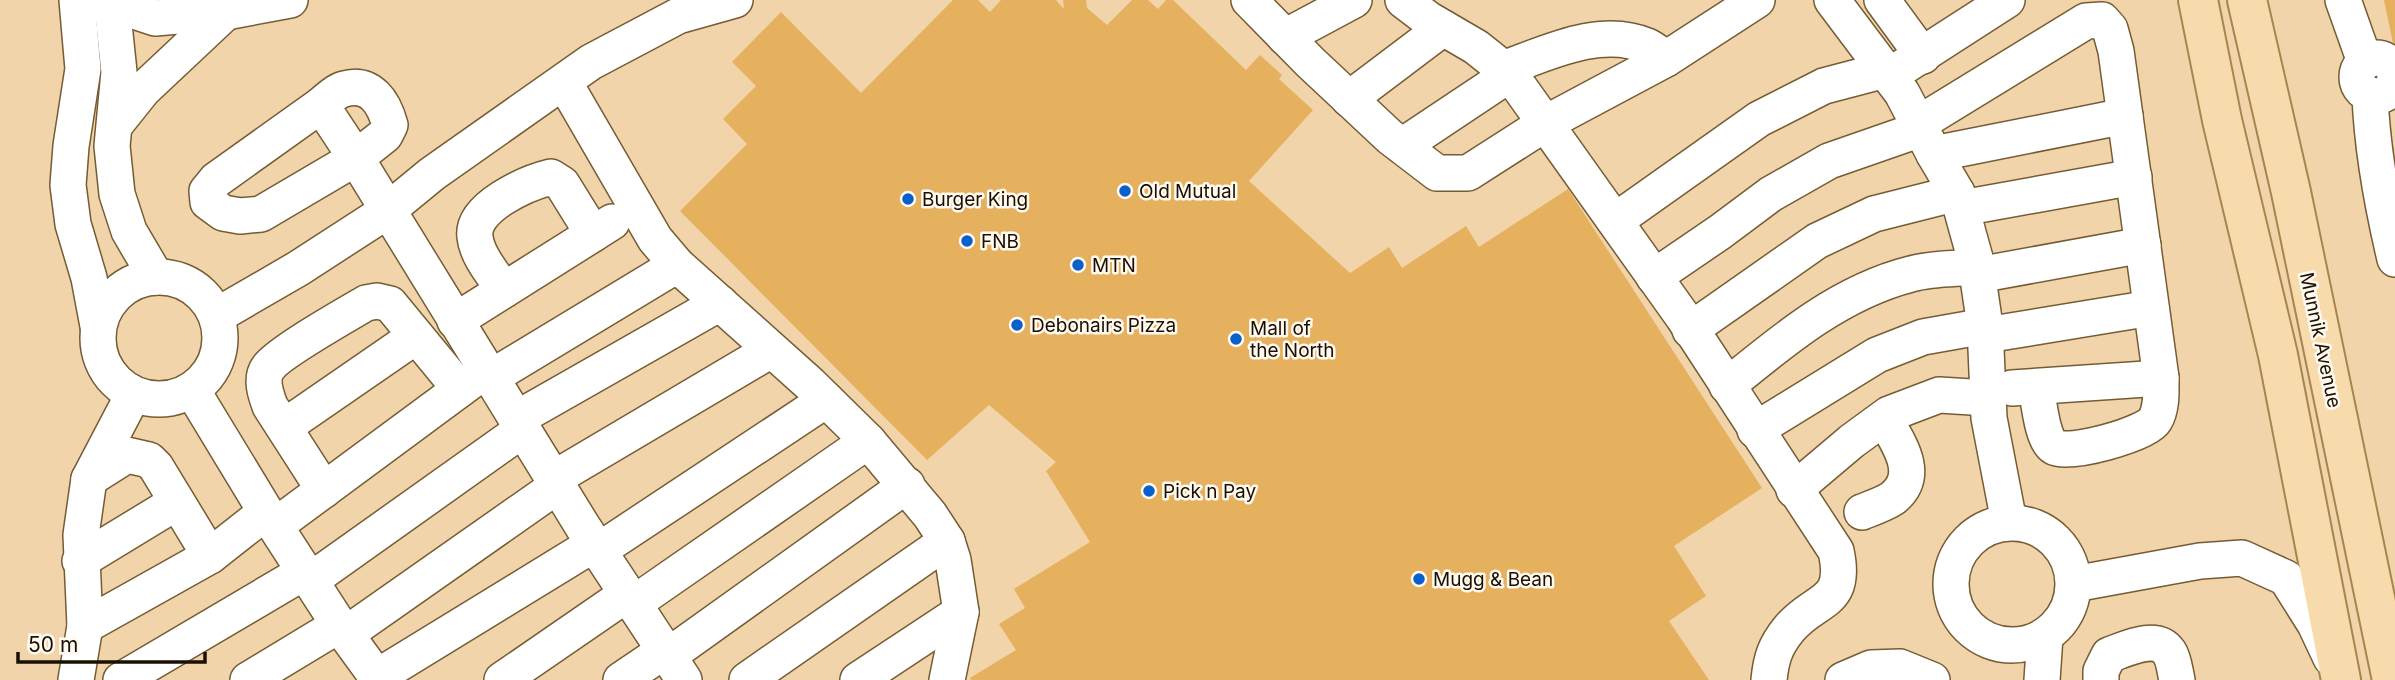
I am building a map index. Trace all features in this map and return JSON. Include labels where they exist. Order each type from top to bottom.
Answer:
[{"type":"main road","points":[[2198,0],[2221,120],[2278,355],[2341,680]]},
{"type":"main road","name":"Munnik Avenue","points":[[2247,0],[2291,192],[2392,680]]},
{"type":"street","points":[[78,0],[83,69],[68,185],[73,224],[89,278],[98,326],[98,347],[104,367],[116,383],[133,395],[152,400],[173,399],[192,390],[207,377],[217,359],[220,339],[218,315],[194,287],[176,279],[156,277],[136,281],[119,292],[106,307],[98,326]]},
{"type":"street","points":[[156,277],[129,231],[117,194],[112,146],[119,72],[107,3],[155,18],[226,12],[290,0]]},
{"type":"street","points":[[218,315],[299,268],[387,211],[432,174],[591,62],[678,16],[735,0]]},
{"type":"street","points":[[1249,0],[1349,99],[1437,173],[1468,173],[1546,124],[1666,59],[1744,4]]},
{"type":"street","points":[[1285,37],[1354,0]]},
{"type":"street","points":[[1403,0],[1476,47],[1506,72],[1654,277],[1836,551],[1840,570],[1834,591],[1790,628],[1771,657],[1769,680]]},
{"type":"street","points":[[1832,0],[1902,93],[1960,201],[1977,271],[1985,330],[1989,418],[2009,522]]},
{"type":"street","points":[[1882,0],[1923,56]]},
{"type":"street","points":[[2343,0],[2381,74],[2372,141],[2395,259]]},
{"type":"street","points":[[1615,221],[1759,119],[1824,86],[1887,73],[1923,56],[1961,12],[2005,1]]},
{"type":"street","points":[[115,125],[143,90],[226,12]]},
{"type":"street","points":[[1924,135],[2085,21],[2102,20],[2110,29],[2116,51],[2161,378],[2160,404],[2156,419],[2150,427],[2122,438],[2065,450],[2055,448],[2047,440],[2036,387]]},
{"type":"street","points":[[1349,99],[1443,28]]},
{"type":"street","points":[[1402,146],[1506,72],[1586,41],[1621,40],[1647,47],[1666,59]]},
{"type":"street","points":[[564,82],[635,207],[655,239],[677,265],[867,440],[930,514],[947,541],[958,584],[961,612],[947,680]]},
{"type":"street","points":[[361,88],[375,93],[386,109],[390,125],[385,135],[356,158],[261,214],[240,216],[223,213],[208,202],[207,191],[216,180],[343,89],[361,88]]},
{"type":"street","points":[[321,105],[455,321],[479,379]]},
{"type":"street","points":[[1654,277],[1770,194],[1829,161],[1924,135],[2125,116]]},
{"type":"street","points":[[504,290],[482,255],[475,237],[477,220],[490,206],[538,180],[551,177],[562,184],[593,234]]},
{"type":"street","points":[[1690,330],[1817,241],[1874,214],[2134,177]]},
{"type":"street","points":[[455,321],[635,207]]},
{"type":"street","points":[[1727,386],[1820,314],[1862,292],[1913,273],[1977,271],[2143,244]]},
{"type":"street","points":[[85,626],[324,490],[479,379],[677,265]]},
{"type":"street","points":[[324,490],[270,406],[264,377],[268,367],[286,353],[366,303],[377,301],[390,304],[416,336],[479,379],[519,424],[596,548],[672,662]]},
{"type":"street","points":[[121,680],[308,576],[519,424],[720,303]]},
{"type":"street","points":[[1755,430],[1877,355],[1923,337],[2151,308]]},
{"type":"street","points":[[284,427],[416,336]]},
{"type":"street","points":[[248,680],[343,629],[555,482],[771,350]]},
{"type":"street","points":[[1794,490],[1889,414],[1939,396],[2161,378]]},
{"type":"street","points":[[192,390],[270,519],[378,679],[596,548],[826,400]]},
{"type":"street","points":[[76,680],[85,626],[80,535],[89,479],[133,395]]},
{"type":"street","points":[[1862,512],[1892,499],[1909,473],[1903,453],[1884,418]]},
{"type":"street","points":[[502,680],[630,599],[867,440]]},
{"type":"street","points":[[89,479],[127,455],[149,460],[156,467],[210,556]]},
{"type":"street","points":[[621,680],[672,662],[907,485]]},
{"type":"street","points":[[80,561],[177,502]]},
{"type":"street","points":[[2009,522],[2038,528],[2062,547],[2071,564],[2074,584],[2070,604],[2060,622],[2045,636],[2026,644],[2006,645],[1986,640],[1969,628],[1957,612],[1951,592],[1952,572],[1959,552],[1972,537],[1989,526],[2009,522]]},
{"type":"street","points":[[747,680],[947,541]]},
{"type":"street","points":[[2074,584],[2200,561],[2242,558],[2286,578],[2315,624],[2341,680]]},
{"type":"street","points":[[858,680],[961,612]]},
{"type":"street","points":[[2042,680],[2045,636]]},
{"type":"street","points":[[2101,680],[2101,671],[2109,655],[2138,645],[2160,644],[2169,651],[2177,680]]},
{"type":"street","points":[[1843,680],[1871,668],[1900,667],[1931,680]]},
{"type":"building","name":"Mall of the North","points":[[953,0],[978,0],[990,12],[1001,0],[1056,0],[1064,9],[1063,0],[1086,0],[1087,8],[1107,25],[1132,0],[1148,0],[1158,9],[1166,0],[1173,0],[1246,70],[1260,55],[1282,75],[1279,79],[1313,110],[1249,181],[1350,273],[1389,247],[1402,268],[1466,226],[1479,247],[1568,189],[1762,488],[1674,546],[1706,596],[1669,621],[1709,680],[971,680],[970,678],[1016,650],[999,624],[1025,608],[1014,589],[1090,542],[1046,471],[1056,462],[989,405],[927,460],[680,211],[747,144],[723,119],[756,86],[732,62],[781,12],[861,93]]},
{"type":"building","points":[[2384,0],[2395,0],[2394,48]]},
{"type":"place","name":"Old Mutual","points":[[1125,191]]},
{"type":"place","name":"Burger King","points":[[908,199]]},
{"type":"place","name":"FNB","points":[[967,241]]},
{"type":"place","name":"MTN","points":[[1078,265]]},
{"type":"place","name":"Debonairs Pizza","points":[[1017,325]]},
{"type":"place","name":"Mall of the North","points":[[1236,339]]},
{"type":"place","name":"Pick n Pay","points":[[1149,491]]},
{"type":"place","name":"Mugg & Bean","points":[[1419,579]]}]
